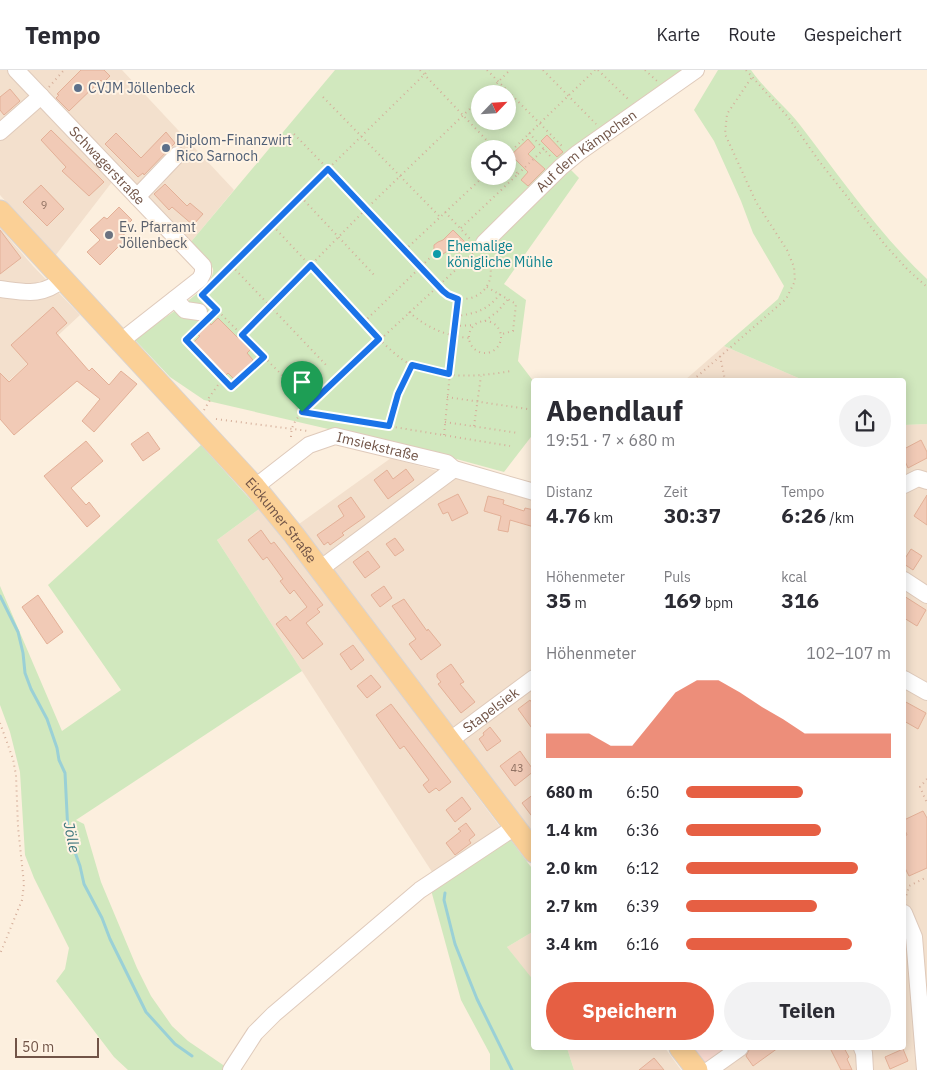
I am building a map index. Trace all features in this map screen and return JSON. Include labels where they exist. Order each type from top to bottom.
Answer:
[{"type":"main road","name":"Eickumer Straße","points":[[0,211],[255,487],[320,569],[531,848]]},
{"type":"main road","points":[[682,1050],[697,1070]]},
{"type":"street","name":"Schwagerstraße","points":[[16,70],[203,266],[204,273],[200,279],[121,341]]},
{"type":"street","name":"Auf dem Kämpchen","points":[[482,246],[565,160],[578,153],[696,70]]},
{"type":"street","points":[[0,132],[41,96]]},
{"type":"street","points":[[138,197],[177,155]]},
{"type":"street","points":[[0,289],[35,293],[54,286],[63,279]]},
{"type":"street","points":[[175,299],[185,310],[203,312]]},
{"type":"street","name":"Imsiekstraße","points":[[255,487],[309,445],[334,436],[447,463],[454,469],[531,491]]},
{"type":"street","points":[[320,569],[454,469]]},
{"type":"street","points":[[906,484],[918,478],[927,481]]},
{"type":"street","points":[[906,581],[927,595]]},
{"type":"street","name":"Stapelsiek","points":[[449,741],[531,680]]},
{"type":"street","points":[[906,680],[927,692]]},
{"type":"street","points":[[231,1070],[255,1033],[274,1014],[420,890],[515,827]]},
{"type":"street","points":[[906,918],[914,938],[910,969],[925,1070]]},
{"type":"street","points":[[709,1070],[737,1050]]},
{"type":"street","points":[[863,1050],[865,1070]]},
{"type":"path","points":[[41,96],[64,70]]},
{"type":"path","points":[[420,70],[487,140]]},
{"type":"path","points":[[208,289],[429,70]]},
{"type":"path","points":[[488,70],[540,123],[565,160]]},
{"type":"path","points":[[495,85],[510,70]]},
{"type":"path","points":[[543,70],[598,126]]},
{"type":"path","points":[[516,146],[597,70],[630,101]]},
{"type":"path","points":[[645,70],[658,83]]},
{"type":"path","points":[[746,70],[788,117],[819,161],[886,246],[927,287]]},
{"type":"path","points":[[695,378],[786,299],[796,281],[794,267],[787,250],[756,202],[725,134],[727,114],[752,77]]},
{"type":"path","points":[[324,96],[440,217]]},
{"type":"path","points":[[242,335],[366,209],[471,108]]},
{"type":"path","points":[[529,133],[544,149],[565,160]]},
{"type":"path","points":[[294,134],[438,286],[448,295],[458,299],[471,298],[482,292],[486,287],[490,277],[490,267],[482,246],[461,229],[445,212]]},
{"type":"path","points":[[461,229],[544,149]]},
{"type":"path","points":[[405,250],[474,185]]},
{"type":"path","points":[[301,197],[376,278]]},
{"type":"path","points":[[273,226],[379,339],[393,352],[412,365],[449,374],[481,376],[511,371]]},
{"type":"path","points":[[291,437],[291,428],[294,421],[302,412],[482,246]]},
{"type":"path","points":[[364,322],[436,252]]},
{"type":"path","points":[[232,266],[327,366]]},
{"type":"path","points":[[486,287],[516,304],[513,331],[502,334]]},
{"type":"path","points":[[456,316],[470,315],[482,311],[494,303],[500,294]]},
{"type":"path","points":[[444,435],[458,299]]},
{"type":"path","points":[[455,326],[485,321],[498,311],[508,299]]},
{"type":"path","points":[[264,357],[231,387],[186,340],[203,312],[242,335],[264,357],[292,385]]},
{"type":"path","points":[[409,312],[426,326],[454,336],[469,338]]},
{"type":"path","points":[[475,324],[469,338],[473,348],[482,354],[487,354],[497,349],[502,334],[497,326],[489,321],[485,321]]},
{"type":"path","points":[[720,356],[725,378]]},
{"type":"path","points":[[389,426],[398,394],[412,365]]},
{"type":"path","points":[[474,426],[481,376]]},
{"type":"path","points":[[208,403],[210,400],[208,399],[223,378]]},
{"type":"path","points":[[447,397],[531,410]]},
{"type":"path","points":[[302,412],[510,446]]},
{"type":"path","points":[[197,423],[209,419],[291,428]]},
{"type":"path","points":[[445,422],[518,433]]},
{"type":"path","points":[[0,723],[13,759],[16,775],[18,827],[24,884],[22,900],[0,954]]},
{"type":"path","points":[[927,779],[920,787],[927,802]]},
{"type":"path","points":[[906,898],[909,886],[927,877]]},
{"type":"shaded area","points":[[0,70],[122,70],[234,190],[190,243],[112,182],[55,256],[0,195]]},
{"type":"shaded area","points":[[0,228],[80,315],[0,389]]},
{"type":"shaded area","points":[[724,346],[798,378],[687,378]]},
{"type":"shaded area","points":[[927,424],[927,688],[906,676],[906,425]]},
{"type":"shaded area","points":[[391,458],[531,497],[531,675],[456,732],[299,524]]},
{"type":"shaded area","points":[[259,509],[333,603],[503,831],[434,875],[217,540]]},
{"type":"shaded area","points":[[531,686],[531,832],[461,739]]},
{"type":"shaded area","points":[[906,686],[927,697],[927,1070],[710,1070],[729,1050],[906,1050]]},
{"type":"shaded area","points":[[531,933],[531,979],[507,947]]},
{"type":"shaded area","points":[[568,1050],[666,1050],[681,1070],[574,1070]]},
{"type":"shaded area","points":[[696,1050],[728,1050],[707,1065]]},
{"type":"green space","points":[[335,70],[683,70],[562,161],[579,178],[504,284],[526,300],[518,361],[531,378],[531,437],[504,472],[449,457],[204,400],[170,377],[136,341],[136,337],[195,296],[211,277],[213,269],[190,243]]},
{"type":"green space","points":[[718,70],[751,70],[800,125],[892,243],[927,279],[927,424],[906,425],[906,378],[798,378],[724,346],[778,299],[784,286],[753,233],[714,141],[694,110]]},
{"type":"green space","points":[[201,445],[259,509],[217,540],[302,671],[76,820],[84,824],[101,882],[137,968],[151,996],[172,1026],[188,1041],[226,1067],[224,1070],[128,1070],[114,1057],[56,981],[65,969],[69,948],[34,878],[25,855],[20,772],[10,732],[0,705],[0,586],[62,731],[121,690],[48,585]]},
{"type":"green space","points":[[510,839],[531,867],[531,933],[507,947],[531,977],[531,1050],[568,1050],[574,1070],[490,1070],[490,1054],[461,1000],[431,890]]},
{"type":"building","name":"CVJM Jöllenbeck","points":[[81,70],[104,70],[110,76],[103,83],[101,80],[69,111],[56,98],[59,95],[57,94]]},
{"type":"building","points":[[10,89],[20,101],[4,115],[0,110],[0,97]]},
{"type":"building","points":[[51,130],[104,182],[89,196],[62,171],[66,167],[41,140]]},
{"type":"building","points":[[166,132],[175,143],[144,175],[143,173],[138,177],[105,144],[116,133],[141,158]]},
{"type":"building","points":[[547,135],[563,152],[557,157],[541,141]]},
{"type":"building","points":[[528,139],[535,147],[528,154],[545,169],[528,186],[521,180],[528,172],[516,160],[516,150]]},
{"type":"building","points":[[165,184],[187,206],[190,203],[203,214],[193,225],[172,207],[169,210],[154,194]]},
{"type":"building","points":[[41,185],[64,209],[47,226],[23,202]]},
{"type":"building","name":"Ev. Pfarramt Jöllenbeck","points":[[119,207],[132,220],[121,231],[127,238],[100,265],[87,252],[100,240],[90,230],[104,217],[107,219]]},
{"type":"building","points":[[0,230],[21,258],[0,274]]},
{"type":"building","points":[[453,230],[467,244],[459,253],[453,247],[438,255],[434,250],[434,245],[443,240]]},
{"type":"building","points":[[53,307],[67,323],[56,333],[89,371],[92,368],[109,385],[121,371],[137,384],[94,432],[82,421],[100,399],[77,381],[14,435],[0,419],[0,373],[9,382],[28,364],[11,345]]},
{"type":"building","points":[[218,318],[250,350],[247,353],[253,360],[234,379],[228,373],[225,376],[193,343],[210,323],[211,325]]},
{"type":"building","points":[[148,432],[160,449],[143,461],[131,444]]},
{"type":"building","points":[[921,440],[927,452],[927,458],[908,468],[906,464],[906,448]]},
{"type":"building","points":[[86,441],[103,461],[71,488],[86,505],[89,502],[100,516],[87,527],[44,476]]},
{"type":"building","points":[[406,469],[414,480],[388,499],[374,480],[387,470],[393,479]]},
{"type":"building","points":[[458,494],[468,513],[452,521],[448,512],[443,514],[438,504]]},
{"type":"building","points":[[927,495],[927,525],[914,516]]},
{"type":"building","points":[[488,496],[504,500],[503,504],[524,511],[525,508],[531,509],[531,526],[510,520],[508,532],[498,530],[501,516],[484,511]]},
{"type":"building","points":[[351,497],[365,517],[342,533],[344,535],[330,545],[328,542],[324,545],[317,535],[344,516],[338,506]]},
{"type":"building","points":[[261,530],[271,544],[274,542],[323,605],[317,609],[320,612],[306,623],[323,644],[303,659],[276,624],[286,616],[290,621],[307,607],[294,590],[290,594],[280,581],[283,579],[267,557],[263,560],[248,540]]},
{"type":"building","points":[[395,538],[404,550],[395,556],[386,544]]},
{"type":"building","points":[[911,549],[922,556],[913,570],[906,565],[906,557]]},
{"type":"building","points":[[368,551],[380,567],[365,578],[353,562]]},
{"type":"building","points":[[384,586],[392,598],[380,607],[371,595]]},
{"type":"building","points":[[38,595],[63,632],[47,644],[22,607]]},
{"type":"building","points":[[906,597],[926,610],[917,626],[906,619]]},
{"type":"building","points":[[404,599],[427,631],[428,629],[441,645],[421,660],[409,644],[416,639],[392,606]]},
{"type":"building","points":[[353,645],[364,660],[351,670],[340,654]]},
{"type":"building","points":[[451,664],[464,682],[460,684],[475,702],[461,713],[438,684],[441,682],[437,674]]},
{"type":"building","points":[[371,675],[381,687],[367,698],[357,686]]},
{"type":"building","points":[[530,700],[531,727],[518,709]]},
{"type":"building","points":[[906,702],[926,713],[918,729],[906,722]]},
{"type":"building","points":[[391,704],[451,782],[439,791],[436,788],[429,793],[423,785],[429,780],[404,746],[400,749],[376,715]]},
{"type":"building","points":[[490,727],[501,741],[487,751],[479,739]]},
{"type":"building","points":[[520,751],[531,767],[531,773],[515,786],[500,766]]},
{"type":"building","points":[[531,796],[531,815],[522,803]]},
{"type":"building","points":[[462,797],[471,809],[455,822],[446,810]]},
{"type":"building","points":[[923,811],[927,818],[927,868],[909,876],[906,870],[906,819]]},
{"type":"building","points":[[466,823],[475,835],[469,840],[471,843],[455,855],[446,843],[461,831],[458,829]]},
{"type":"building","points":[[749,1050],[775,1050],[753,1066],[746,1056]]},
{"type":"building","points":[[831,1050],[845,1050],[849,1057],[847,1059],[852,1070],[841,1070]]},
{"type":"building","points":[[903,1050],[908,1061],[890,1069],[885,1057]]},
{"type":"building","points":[[654,1058],[664,1070],[639,1070]]},
{"type":"waterway","name":"Jölle","points":[[0,596],[18,632],[25,673],[47,719],[59,760],[65,773],[68,833],[80,866],[84,884],[146,1012],[175,1044],[192,1056]]},
{"type":"waterway","points":[[445,893],[444,900],[455,944],[477,999],[512,1070]]},
{"type":"place","name":"CVJM Jöllenbeck","points":[[78,88]]},
{"type":"place","name":"Diplom-Finanzwirt Rico Sarnoch","points":[[166,148]]},
{"type":"place","name":"Ev. Pfarramt Jöllenbeck","points":[[109,235]]},
{"type":"place","name":"Ehemalige königliche Mühle","points":[[437,254]]},
{"type":"route","points":[[328,169],[443,291],[458,299],[449,374],[412,365],[398,394],[389,426],[302,412],[379,339],[311,265],[242,335],[264,357],[231,387],[186,340],[217,310],[202,295],[328,169]]}]
